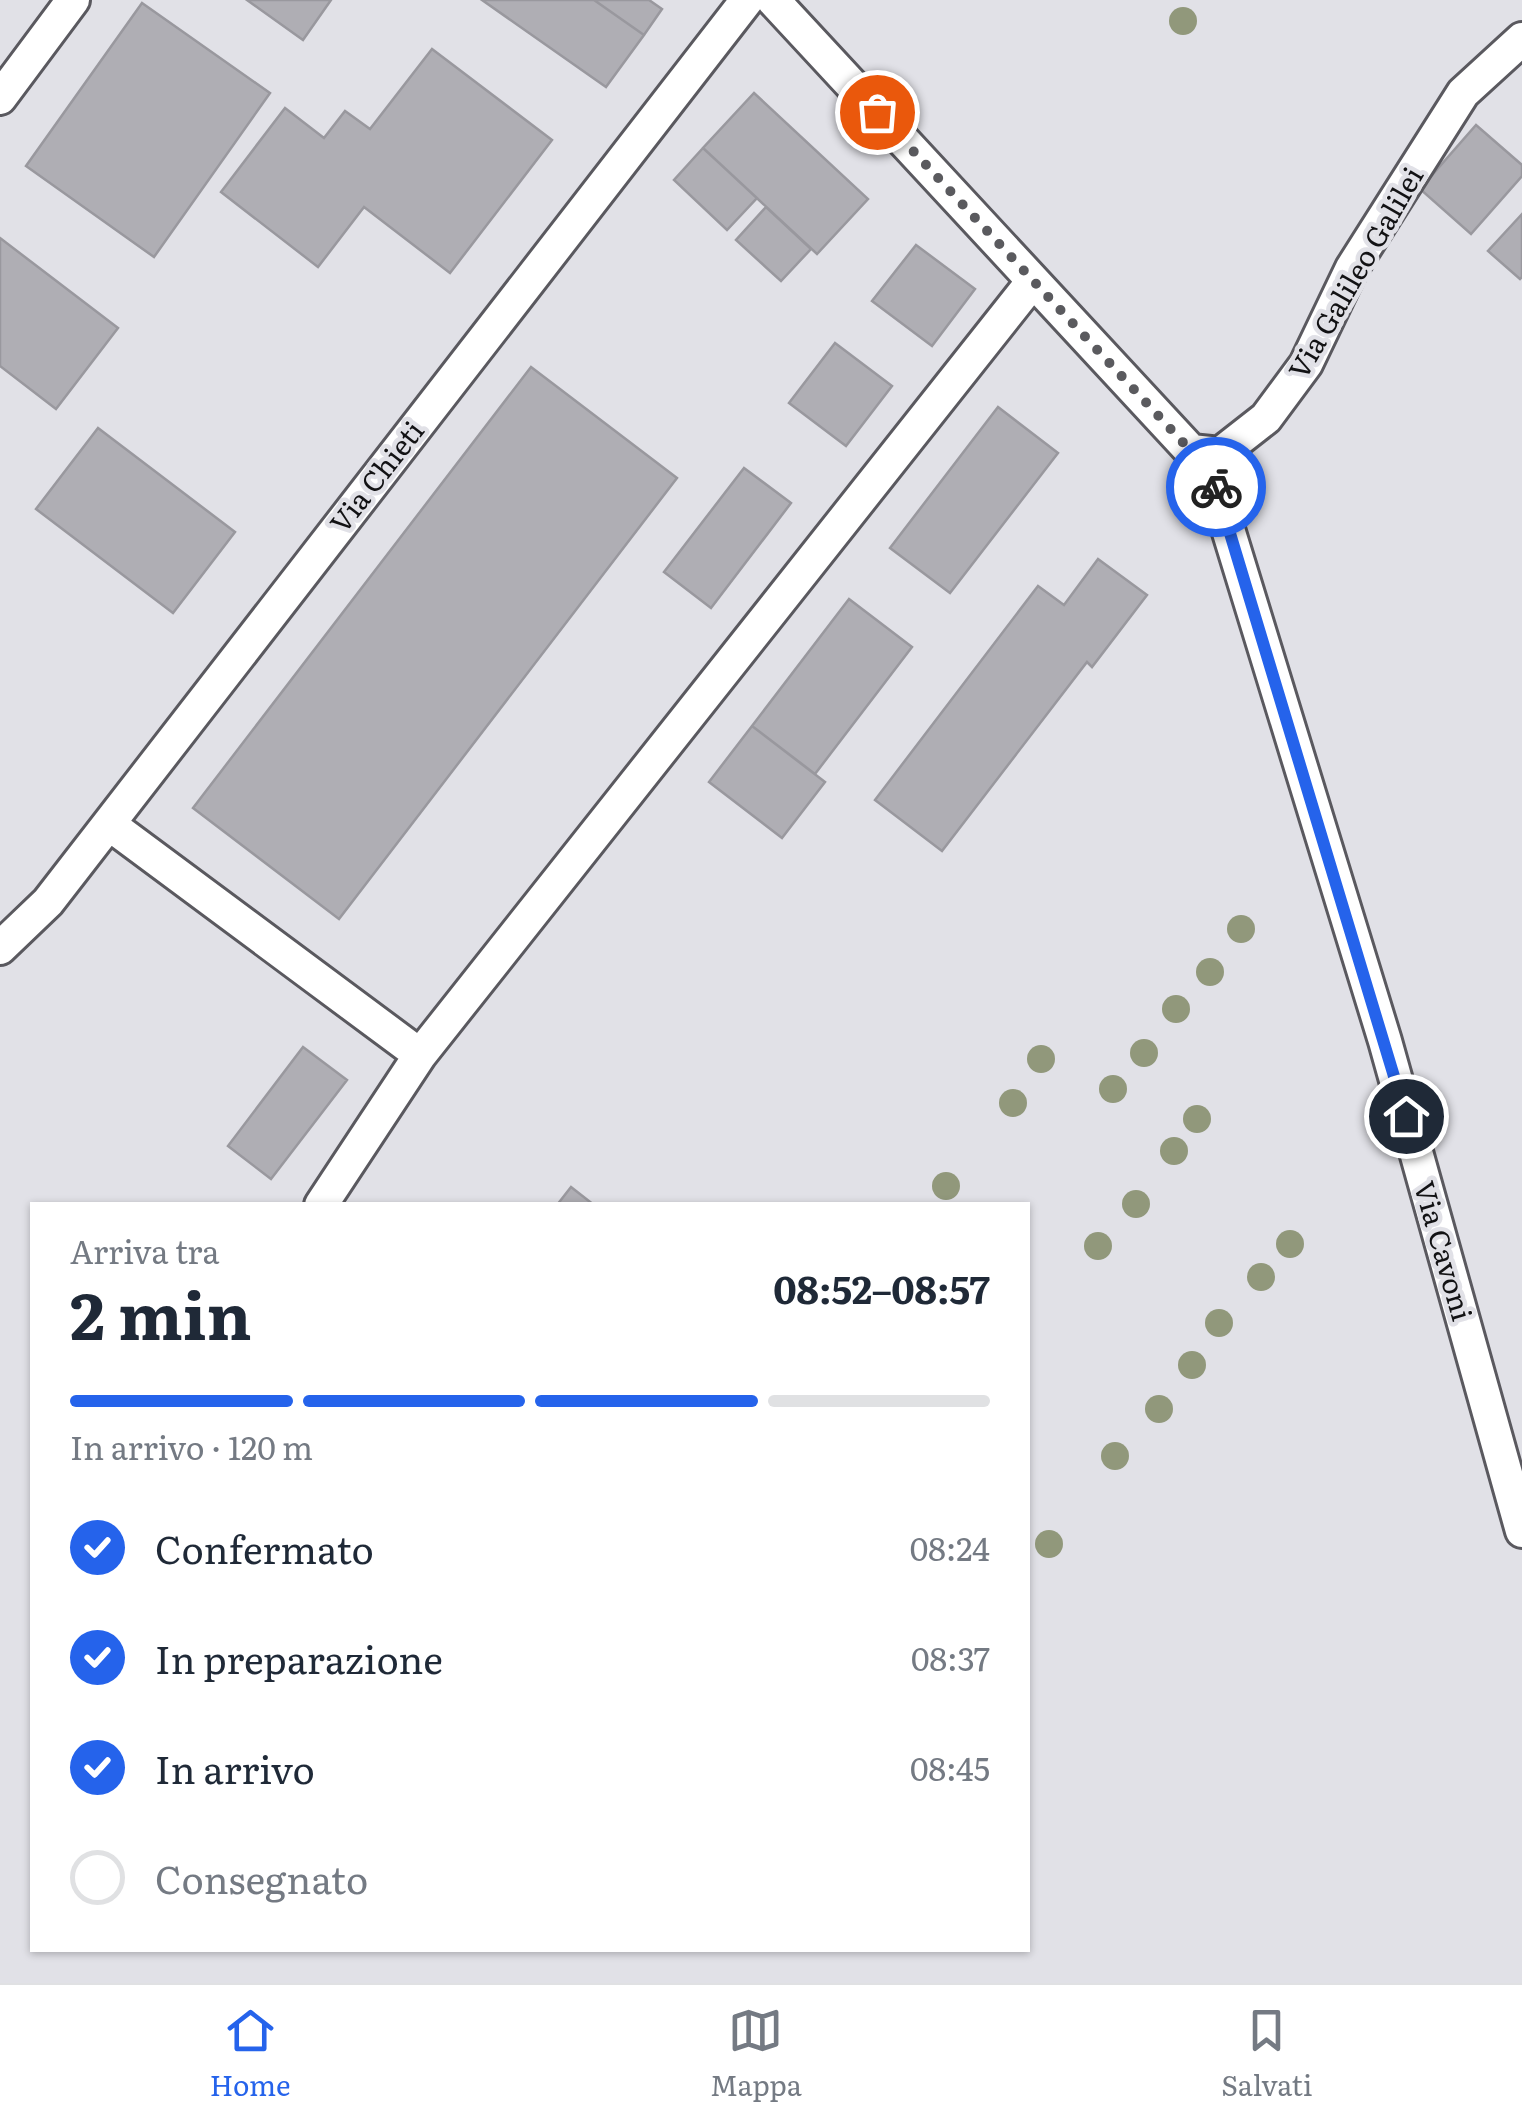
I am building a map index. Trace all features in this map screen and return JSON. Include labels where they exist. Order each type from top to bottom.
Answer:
[{"type":"street","points":[[0,98],[73,0]]},
{"type":"street","name":"Via Chieti","points":[[0,948],[48,902],[747,0]]},
{"type":"street","points":[[773,0],[1191,451],[1220,454]]},
{"type":"street","name":"Via Galileo Galilei","points":[[1220,454],[1266,418],[1306,364],[1352,268],[1463,94],[1522,40]]},
{"type":"street","points":[[323,1202],[420,1055],[1033,281]]},
{"type":"street","name":"Via Cavoni","points":[[1220,454],[1216,490],[1385,1041],[1522,1531]]},
{"type":"street","points":[[109,824],[420,1055]]},
{"type":"building","points":[[247,0],[331,0],[303,40]]},
{"type":"building","points":[[482,0],[594,0],[644,35],[606,87]]},
{"type":"building","points":[[594,0],[649,0],[662,9],[644,35]]},
{"type":"building","points":[[142,3],[270,93],[154,257],[26,166]]},
{"type":"building","points":[[432,49],[552,140],[450,273],[364,207],[318,267],[221,192],[285,108],[324,138],[345,111],[370,129]]},
{"type":"building","points":[[754,93],[868,199],[817,254],[703,148]]},
{"type":"building","points":[[1476,125],[1522,165],[1522,176],[1471,234],[1420,189]]},
{"type":"building","points":[[703,148],[757,198],[727,230],[674,180]]},
{"type":"building","points":[[766,207],[811,249],[781,281],[736,240]]},
{"type":"building","points":[[1522,214],[1522,277],[1520,279],[1488,251]]},
{"type":"building","points":[[0,238],[118,328],[56,409],[0,366]]},
{"type":"building","points":[[916,245],[975,289],[932,346],[872,301]]},
{"type":"building","points":[[835,343],[892,386],[846,446],[789,403]]},
{"type":"building","points":[[531,367],[677,478],[339,919],[193,808]]},
{"type":"building","points":[[998,407],[1058,453],[950,593],[890,548]]},
{"type":"building","points":[[98,428],[235,532],[173,613],[36,509]]},
{"type":"building","points":[[744,468],[791,503],[711,608],[664,572]]},
{"type":"building","points":[[1098,559],[1147,595],[1092,667],[1087,662],[942,851],[875,800],[1038,586],[1064,605]]},
{"type":"building","points":[[849,599],[912,647],[815,774],[752,726]]},
{"type":"building","points":[[752,726],[825,782],[782,838],[709,782]]},
{"type":"building","points":[[303,1047],[347,1080],[271,1179],[228,1146]]},
{"type":"building","points":[[571,1187],[590,1202],[559,1202]]},
{"type":"way so far","points":[[877,112],[1191,451],[1220,454],[1216,487]]},
{"type":"route","points":[[1216,487],[1406,1116]]}]
